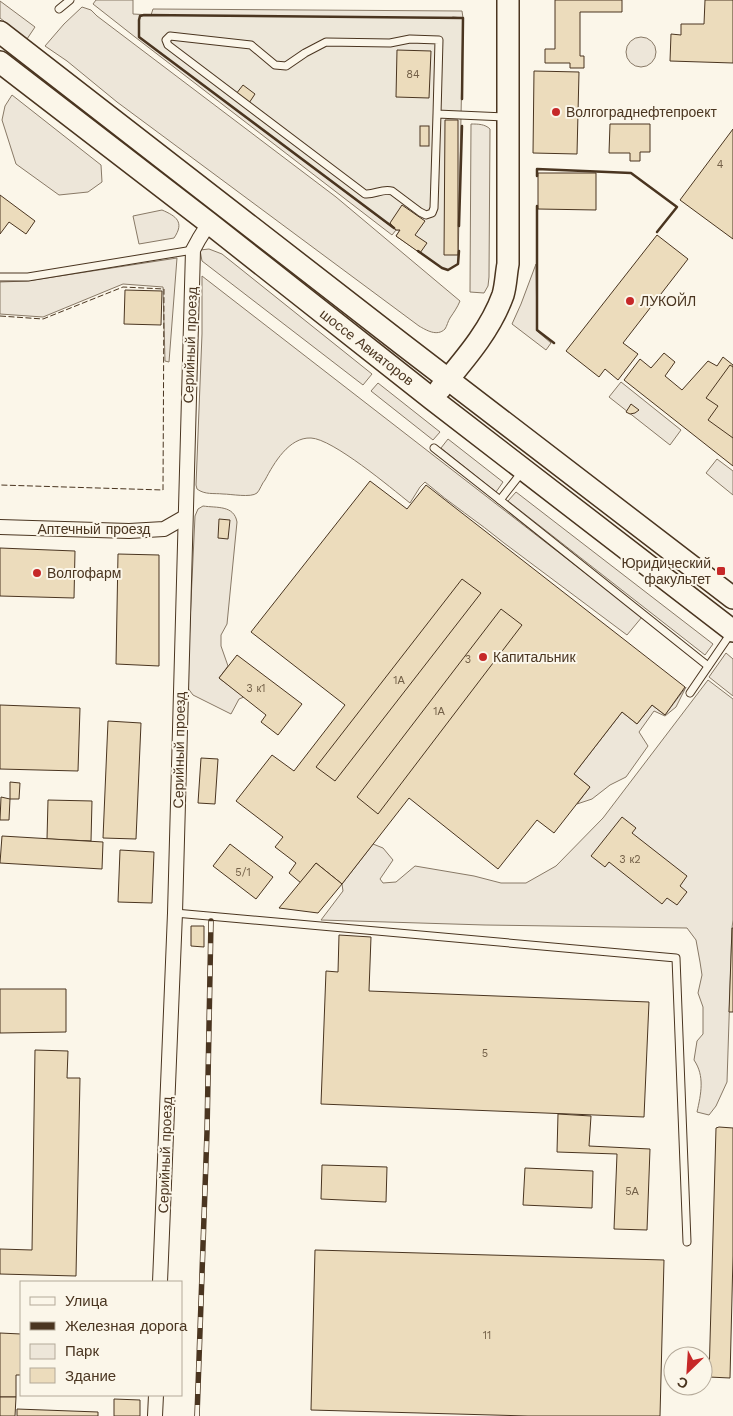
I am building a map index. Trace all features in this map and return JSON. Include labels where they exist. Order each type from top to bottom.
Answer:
[{"type":"main road","points":[[432,399],[493,319],[503,293],[508,264],[508,0]]},
{"type":"main road","name":"шоссе Авиаторов","points":[[0,32],[733,598]]},
{"type":"main road","name":"шоссе Авиаторов","points":[[0,62],[733,631]]},
{"type":"street","name":"Серийный проезд","points":[[160,1281],[175,913],[193,250],[209,223]]},
{"type":"street","name":"Аптечный проезд","points":[[0,527],[129,531],[164,529],[185,517]]},
{"type":"street","points":[[155,1416],[156,1396]]},
{"type":"lane","points":[[60,8],[70,0]]},
{"type":"lane","points":[[170,36],[251,44],[276,65],[286,66],[326,42],[390,44],[410,40],[439,40],[437,114],[434,208],[432,213],[426,215],[392,191],[386,189],[365,194],[168,44],[166,40],[170,36]]},
{"type":"lane","points":[[437,114],[508,117]]},
{"type":"lane","points":[[0,277],[28,276],[193,250]]},
{"type":"lane","points":[[434,448],[708,666]]},
{"type":"lane","points":[[500,500],[524,470]]},
{"type":"lane","points":[[690,693],[733,631]]},
{"type":"lane","points":[[175,913],[676,958],[687,1242]]},
{"type":"green space","points":[[96,0],[133,0],[133,14],[151,15],[153,9],[462,11],[463,18],[453,17],[435,23],[139,20],[140,37],[396,230],[392,235],[93,4]]},
{"type":"green space","points":[[0,1],[35,27],[27,39],[0,18]]},
{"type":"green space","points":[[82,7],[91,10],[336,197],[460,301],[445,329],[435,333],[419,326],[117,102],[67,61],[45,46]]},
{"type":"green space","points":[[641,37],[652,41],[656,52],[652,63],[641,67],[630,63],[626,52],[630,41]]},
{"type":"green space","points":[[12,95],[101,165],[102,182],[88,192],[59,195],[16,164],[2,120],[5,106]]},
{"type":"green space","points":[[471,124],[484,125],[490,129],[489,277],[488,286],[484,293],[470,292]]},
{"type":"green space","points":[[162,210],[175,217],[179,224],[174,238],[139,244],[133,216]]},
{"type":"green space","points":[[209,249],[222,254],[372,374],[363,385],[202,261],[200,250]]},
{"type":"green space","points":[[177,258],[169,362],[165,361],[163,287],[123,284],[43,317],[0,314],[0,282],[27,281]]},
{"type":"green space","points":[[536,264],[537,331],[551,343],[546,350],[512,324]]},
{"type":"green space","points":[[202,276],[642,617],[627,635],[425,482],[410,503],[362,465],[321,440],[303,439],[289,446],[273,466],[257,493],[246,496],[203,492],[197,489]]},
{"type":"green space","points":[[621,382],[681,430],[670,445],[609,397]]},
{"type":"green space","points":[[378,383],[440,432],[433,440],[371,391]]},
{"type":"green space","points":[[448,439],[503,482],[496,492],[441,448]]},
{"type":"green space","points":[[717,459],[733,471],[733,495],[706,473]]},
{"type":"green space","points":[[516,492],[713,644],[705,655],[508,501]]},
{"type":"green space","points":[[203,506],[229,510],[237,522],[227,624],[221,635],[221,646],[228,666],[219,678],[244,697],[239,699],[231,714],[193,695],[187,687],[195,516],[198,509]]},
{"type":"green space","points":[[726,653],[733,659],[733,696],[709,677]]},
{"type":"green space","points":[[708,680],[733,699],[733,920],[727,1082],[716,1106],[709,1115],[697,1112],[701,1092],[701,1079],[694,1060],[697,1041],[703,1034],[703,1007],[698,993],[702,975],[696,940],[687,928],[321,920],[343,891],[342,884],[373,844],[383,848],[393,860],[380,879],[383,883],[396,882],[415,866],[474,876],[501,883],[526,883],[556,866],[603,818]]},
{"type":"green space","points":[[686,687],[676,707],[665,716],[654,711],[639,732],[648,746],[626,777],[610,785],[592,799],[577,804],[590,787],[574,774],[622,712],[637,724],[652,705],[665,715]]},
{"type":"shaded area","points":[[140,16],[463,18],[458,264],[448,270],[442,268],[396,236],[400,230],[396,230],[139,37],[139,20]]},
{"type":"building","points":[[555,0],[622,0],[622,12],[580,12],[580,56],[584,56],[584,68],[570,68],[570,63],[545,63],[545,49],[555,49]]},
{"type":"building","points":[[705,0],[733,0],[733,63],[670,61],[671,34],[681,35],[681,24],[704,24]]},
{"type":"building","points":[[397,50],[431,51],[429,98],[396,97]]},
{"type":"building","name":"Волгограднефтепроект","points":[[534,71],[579,72],[577,154],[533,153]]},
{"type":"building","points":[[243,85],[255,94],[249,103],[236,94]]},
{"type":"building","points":[[445,120],[458,120],[458,255],[444,255]]},
{"type":"building","points":[[610,124],[650,124],[650,152],[640,152],[640,161],[630,161],[630,153],[609,153]]},
{"type":"building","points":[[420,126],[429,126],[429,146],[420,146]]},
{"type":"building","points":[[733,129],[733,239],[680,200]]},
{"type":"building","points":[[538,173],[596,173],[596,210],[538,209]]},
{"type":"building","points":[[0,195],[35,221],[26,234],[9,222],[0,234]]},
{"type":"building","points":[[402,205],[425,221],[415,235],[427,243],[420,253],[396,236],[400,230],[396,230],[390,223]]},
{"type":"building","name":"ЛУКОЙЛ","points":[[657,235],[688,259],[623,343],[638,354],[618,380],[605,369],[599,377],[566,351]]},
{"type":"building","points":[[125,290],[162,291],[161,325],[124,324]]},
{"type":"building","points":[[664,353],[675,362],[665,376],[682,390],[708,361],[717,366],[723,357],[733,365],[733,466],[624,380],[640,359],[651,368]]},
{"type":"building","points":[[730,365],[733,367],[733,438],[708,420],[718,406],[706,398]]},
{"type":"building","points":[[631,404],[639,410],[630,414],[626,412]]},
{"type":"building","points":[[370,481],[407,509],[426,485],[685,687],[665,715],[652,705],[637,724],[622,712],[574,774],[590,787],[554,833],[537,820],[498,869],[409,798],[342,884],[316,863],[301,883],[289,873],[296,863],[275,847],[283,837],[236,801],[272,755],[294,771],[345,705],[251,632]]},
{"type":"building","points":[[219,519],[230,520],[228,539],[218,538]]},
{"type":"building","name":"Волгофарм","points":[[0,548],[75,551],[74,598],[0,596]]},
{"type":"building","points":[[118,554],[159,555],[159,666],[116,664]]},
{"type":"building","points":[[462,579],[481,593],[335,781],[316,767]]},
{"type":"building","points":[[501,609],[522,625],[378,814],[357,797]]},
{"type":"building","points":[[237,655],[302,704],[278,735],[261,722],[266,715],[219,678]]},
{"type":"building","points":[[0,705],[80,708],[78,771],[0,769]]},
{"type":"building","points":[[108,721],[141,723],[136,839],[103,838]]},
{"type":"building","points":[[201,758],[218,759],[215,804],[198,803]]},
{"type":"building","points":[[10,782],[20,783],[19,799],[10,799]]},
{"type":"building","points":[[1,797],[10,799],[9,820],[0,820]]},
{"type":"building","points":[[48,800],[92,801],[91,841],[47,839]]},
{"type":"building","points":[[622,817],[636,828],[632,833],[687,876],[680,886],[687,892],[677,905],[667,898],[662,904],[609,862],[605,867],[591,856]]},
{"type":"building","points":[[2,836],[103,842],[102,869],[0,863]]},
{"type":"building","points":[[230,844],[273,877],[256,899],[213,866]]},
{"type":"building","points":[[120,850],[154,852],[152,903],[118,902]]},
{"type":"building","points":[[316,863],[342,884],[318,913],[279,908]]},
{"type":"building","points":[[191,926],[204,926],[204,947],[191,946]]},
{"type":"building","points":[[732,928],[733,1012],[729,1012]]},
{"type":"building","points":[[339,935],[371,937],[369,991],[649,1002],[644,1117],[321,1104],[326,971],[338,972]]},
{"type":"building","points":[[0,989],[66,989],[66,1032],[0,1033]]},
{"type":"building","points":[[35,1050],[68,1051],[67,1078],[80,1078],[76,1276],[0,1274],[0,1249],[32,1250]]},
{"type":"building","points":[[558,1114],[591,1116],[589,1146],[650,1149],[647,1230],[614,1229],[617,1154],[557,1152]]},
{"type":"building","points":[[716,1128],[733,1128],[733,1256],[730,1378],[713,1377],[713,1346],[710,1346]]},
{"type":"building","points":[[322,1165],[387,1167],[386,1202],[321,1199]]},
{"type":"building","points":[[525,1168],[593,1171],[592,1208],[523,1205]]},
{"type":"building","points":[[315,1250],[664,1260],[660,1416],[528,1416],[311,1410]]},
{"type":"building","points":[[0,1333],[20,1334],[20,1375],[16,1375],[16,1397],[0,1397]]},
{"type":"building","points":[[0,1397],[16,1397],[15,1416],[0,1416]]},
{"type":"building","points":[[114,1399],[140,1400],[140,1416],[114,1416]]},
{"type":"building","points":[[17,1409],[98,1412],[98,1416],[17,1416]]},
{"type":"railway","points":[[197,1416],[207,1132],[211,921]]},
{"type":"fence","points":[[0,316],[43,319],[123,287],[164,289],[163,490],[0,485]]},
{"type":"wall","points":[[394,228],[139,37],[140,16],[463,18],[462,99]]},
{"type":"wall","points":[[459,226],[462,126]]},
{"type":"wall","points":[[537,176],[537,169],[631,173],[677,207],[657,232]]},
{"type":"wall","points":[[537,206],[537,330],[554,343]]},
{"type":"wall","points":[[418,251],[442,268],[448,270],[458,264],[459,251]]},
{"type":"place","name":"Волгограднефтепроект","points":[[556,112]]},
{"type":"place","name":"ЛУКОЙЛ","points":[[630,301]]},
{"type":"place","name":"Юридический факультет","points":[[721,571]]},
{"type":"place","name":"Волгофарм","points":[[37,573]]},
{"type":"place","name":"Капитальник","points":[[483,657]]}]
